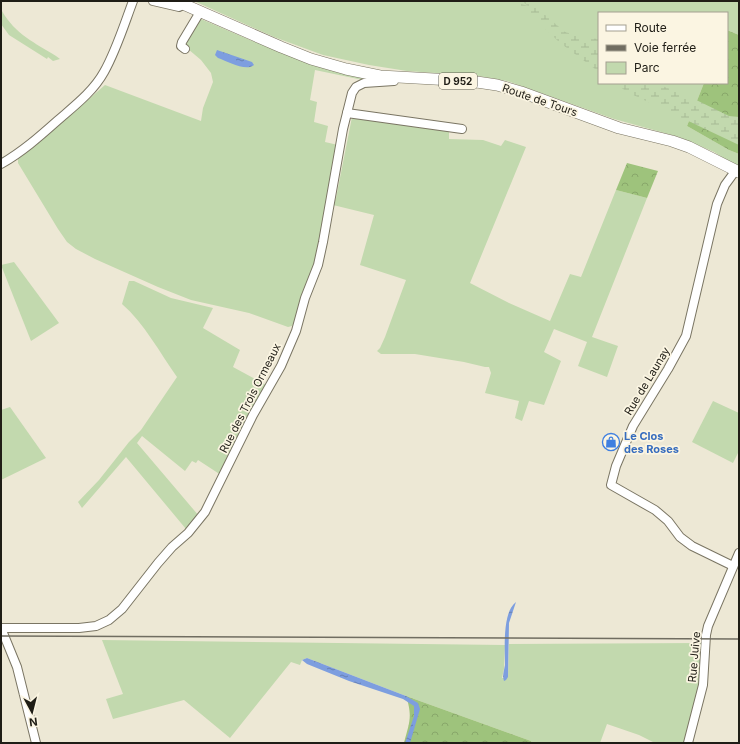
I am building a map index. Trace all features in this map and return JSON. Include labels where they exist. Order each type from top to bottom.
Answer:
[{"type":"main road","name":"Route de Tours","points":[[180,3],[311,59],[380,76],[470,81],[497,85],[521,92],[619,128],[672,141],[689,147],[738,171]]},
{"type":"street","points":[[1,164],[14,157],[39,137],[92,88],[110,61],[133,1]]},
{"type":"street","points":[[153,1],[179,7],[180,3]]},
{"type":"street","points":[[185,49],[181,46],[182,42],[200,12]]},
{"type":"street","name":"Rue des Trois Ormeaux","points":[[1,628],[79,628],[96,626],[109,620],[122,609],[158,562],[188,533],[205,512],[253,415],[281,366],[296,331],[305,298],[318,265],[343,129],[351,97],[356,87],[364,83],[395,81],[397,78]]},
{"type":"street","points":[[347,113],[462,129]]},
{"type":"street","name":"Rue de Launay","points":[[733,566],[692,546],[680,537],[668,521],[655,510],[611,485],[616,466],[633,426],[686,336],[717,204],[726,185],[738,171]]},
{"type":"street","name":"Rue Juive","points":[[688,743],[703,685],[707,631],[739,553]]},
{"type":"street","points":[[1,628],[5,644],[17,667],[36,743]]},
{"type":"green space","points":[[194,1],[739,1],[739,35],[728,30],[728,12],[598,12],[598,84],[704,84],[687,126],[729,150],[739,154],[739,168],[714,152],[679,137],[614,119],[507,81],[479,76],[407,71],[369,65],[323,55],[274,37]]},
{"type":"green space","points":[[512,1],[528,6],[522,1],[530,2],[565,32],[587,38],[598,39],[598,71],[559,42],[532,16]]},
{"type":"green space","points":[[1,11],[19,32],[60,59],[53,61],[48,57],[47,59],[9,35],[1,24]]},
{"type":"green space","points":[[201,19],[250,40],[320,66],[377,81],[358,79],[315,70],[310,100],[317,102],[314,122],[328,126],[325,142],[338,145],[319,251],[292,326],[288,327],[249,313],[191,300],[158,287],[76,249],[67,242],[58,229],[18,163],[18,159],[105,85],[201,121],[203,108],[213,82],[211,73],[201,60],[185,45],[195,24]]},
{"type":"green space","points":[[728,30],[739,35],[739,154],[729,150],[687,126],[704,84],[728,84]]},
{"type":"green space","points":[[616,84],[657,84],[684,94],[729,116],[739,117],[739,145],[627,92]]},
{"type":"green space","points":[[352,117],[449,130],[449,139],[483,140],[501,146],[505,140],[526,147],[470,283],[509,303],[550,321],[570,274],[581,277],[616,190],[647,198],[592,337],[618,346],[607,377],[578,366],[587,342],[554,329],[544,352],[561,361],[544,405],[529,401],[522,421],[515,418],[519,401],[485,393],[491,373],[489,367],[415,354],[381,354],[377,351],[385,337],[406,280],[360,265],[374,215],[333,205],[336,198]]},
{"type":"green space","points":[[627,163],[658,171],[647,198],[616,190]]},
{"type":"green space","points":[[14,262],[59,323],[31,341],[1,265]]},
{"type":"green space","points":[[129,281],[134,281],[171,298],[213,308],[203,328],[240,350],[233,367],[268,386],[221,475],[198,460],[196,463],[192,461],[185,471],[142,436],[137,443],[199,516],[186,529],[126,457],[82,508],[78,502],[99,480],[129,442],[141,430],[177,377],[145,329],[122,304]]},
{"type":"green space","points":[[713,401],[739,413],[739,451],[733,463],[692,442]]},
{"type":"green space","points":[[10,407],[46,458],[1,480],[1,410]]},
{"type":"green space","points":[[102,640],[505,645],[502,678],[508,677],[509,644],[702,643],[700,679],[686,743],[655,743],[639,735],[607,724],[600,743],[532,743],[531,741],[406,696],[307,658],[302,660],[300,665],[291,662],[230,738],[184,700],[113,719],[106,699],[123,694]]},
{"type":"green space","points":[[406,696],[531,741],[532,743],[404,743],[410,715]]},
{"type":"water","points":[[217,50],[252,62],[254,65],[251,67],[241,67],[218,58],[215,55]]},
{"type":"water","points":[[516,602],[509,623],[508,677],[504,681],[503,675],[505,665],[506,622],[508,614]]},
{"type":"water","points":[[307,658],[406,696],[418,703],[420,709],[410,743],[405,743],[414,716],[414,706],[403,699],[349,681],[307,664],[302,660]]},
{"type":"railway","points":[[1,636],[739,639]]},
{"type":"place","name":"Le Clos des Roses","points":[[611,442]]}]
